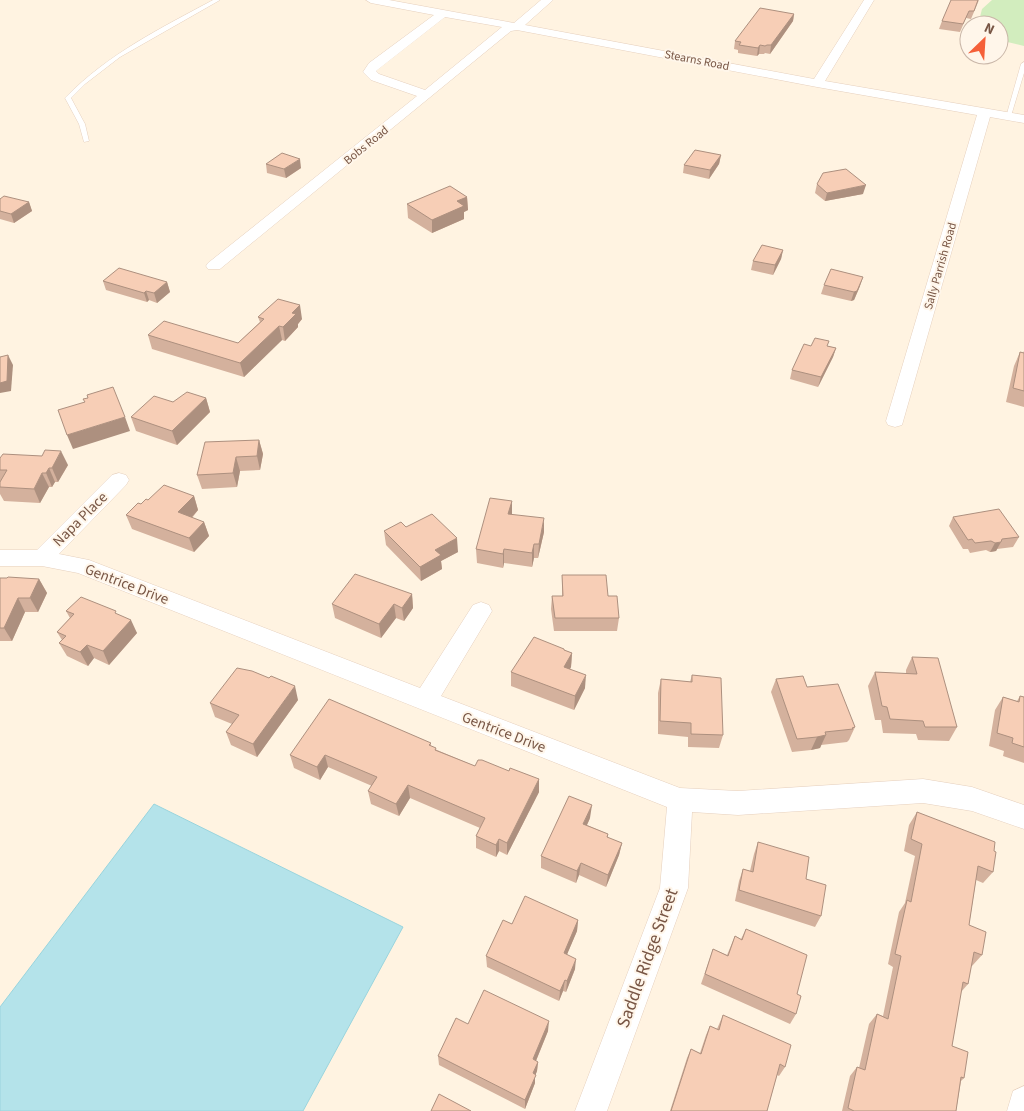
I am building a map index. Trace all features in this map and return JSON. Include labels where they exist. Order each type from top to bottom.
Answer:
[{"type":"street","name":"Stearns Road","points":[[376,0],[818,83],[1024,119]]},
{"type":"street","name":"Bobs Road","points":[[214,266],[507,29],[517,26],[548,0]]},
{"type":"street","points":[[818,83],[869,0]]},
{"type":"street","points":[[426,95],[375,77],[369,72],[373,66],[444,13]]},
{"type":"street","name":"Sally Parrish Road","points":[[895,420],[985,111]]},
{"type":"street","name":"Napa Place","points":[[42,558],[119,480]]},
{"type":"street","name":"Gentrice Drive","points":[[0,558],[42,558],[81,566],[680,800],[738,803],[923,791],[972,799],[1024,817]]},
{"type":"street","points":[[425,701],[481,611]]},
{"type":"street","name":"Saddle Ridge Street","points":[[592,1111],[674,888],[680,800]]},
{"type":"street","points":[[1023,1111],[1024,1102]]},
{"type":"lane","points":[[86,141],[82,124],[68,98],[76,88],[110,62],[217,0]]},
{"type":"lane","points":[[1008,116],[1024,64]]},
{"type":"green space","points":[[992,0],[1024,0],[1024,46],[1009,42],[1009,15],[980,15],[982,9]]},
{"type":"water","points":[[154,804],[403,927],[303,1111],[0,1111],[0,1007]]},
{"type":"building","points":[[951,0],[978,0],[974,11],[969,11],[967,15],[959,15],[959,23],[942,21]]},
{"type":"building","points":[[760,8],[794,14],[771,45],[760,45],[758,48],[739,45],[741,42],[735,41]]},
{"type":"building","points":[[695,150],[721,155],[710,170],[684,165]]},
{"type":"building","points":[[282,153],[300,159],[284,169],[266,164]]},
{"type":"building","points":[[846,169],[866,185],[827,193],[817,184],[823,173]]},
{"type":"building","points":[[450,186],[467,197],[457,201],[464,206],[432,220],[407,204]]},
{"type":"building","points":[[4,196],[29,202],[11,214],[0,211],[0,199]]},
{"type":"building","points":[[762,245],[783,250],[775,265],[753,261]]},
{"type":"building","points":[[119,268],[167,282],[154,293],[146,291],[144,293],[103,281]]},
{"type":"building","points":[[831,269],[863,277],[857,291],[854,292],[824,285]]},
{"type":"building","points":[[278,299],[300,305],[292,313],[296,314],[283,327],[279,326],[240,363],[148,335],[164,321],[238,343],[264,319],[258,317]]},
{"type":"building","points":[[815,338],[829,341],[827,346],[836,348],[821,377],[792,370],[804,344],[811,346]]},
{"type":"building","points":[[1020,352],[1024,353],[1024,391],[1013,388]]},
{"type":"building","points":[[8,355],[7,381],[0,383],[0,357]]},
{"type":"building","points":[[113,387],[125,417],[67,435],[58,410],[85,402],[83,399],[88,398],[87,395]]},
{"type":"building","points":[[187,392],[206,398],[172,431],[131,417],[154,396],[173,402]]},
{"type":"building","points":[[259,440],[257,456],[236,457],[233,473],[197,475],[205,442]]},
{"type":"building","points":[[45,450],[61,451],[52,468],[49,468],[46,473],[42,473],[34,489],[0,487],[0,482],[7,470],[0,470],[0,458],[3,454],[42,456]]},
{"type":"building","points":[[164,485],[194,496],[178,512],[204,522],[189,538],[126,515],[138,503],[141,504],[146,499],[148,500]]},
{"type":"building","points":[[490,498],[512,501],[508,514],[544,518],[539,544],[534,544],[532,553],[504,549],[503,554],[476,549]]},
{"type":"building","points":[[999,509],[1019,537],[1002,539],[1001,542],[995,543],[991,541],[975,543],[972,539],[968,540],[953,517]]},
{"type":"building","points":[[432,514],[457,538],[435,550],[441,555],[420,567],[384,531],[401,522],[406,527]]},
{"type":"building","points":[[355,574],[412,594],[402,608],[394,604],[379,624],[332,604]]},
{"type":"building","points":[[562,575],[606,575],[608,596],[617,596],[619,618],[555,618],[552,596],[563,596]]},
{"type":"building","points":[[0,578],[39,579],[30,598],[18,598],[4,628],[0,628]]},
{"type":"building","points":[[81,597],[116,611],[115,613],[131,620],[103,651],[87,645],[80,652],[59,643],[66,636],[57,632],[74,614],[66,611]]},
{"type":"building","points":[[534,637],[572,653],[564,667],[586,675],[575,696],[511,672]]},
{"type":"building","points":[[912,657],[938,658],[957,727],[925,727],[923,721],[890,719],[887,707],[882,706],[875,672],[917,674]]},
{"type":"building","points":[[237,668],[252,671],[269,678],[271,676],[295,686],[253,744],[226,732],[239,715],[210,703]]},
{"type":"building","points":[[692,675],[721,678],[723,735],[691,734],[691,723],[660,721],[661,679],[692,682]]},
{"type":"building","points":[[803,676],[807,687],[838,684],[855,727],[853,729],[825,732],[826,735],[797,739],[776,679]]},
{"type":"building","points":[[1020,696],[1024,697],[1024,747],[1012,743],[1013,738],[997,733],[1003,697],[1019,702]]},
{"type":"building","points":[[329,699],[431,743],[429,745],[436,748],[435,750],[475,766],[478,760],[482,760],[509,771],[510,768],[539,779],[507,843],[499,839],[496,845],[476,836],[485,818],[408,785],[396,804],[368,791],[377,777],[325,755],[317,767],[290,755]]},
{"type":"building","points":[[569,796],[592,805],[583,824],[608,834],[607,837],[622,843],[608,875],[581,863],[577,871],[541,856]]},
{"type":"building","points":[[917,812],[995,842],[994,851],[996,852],[993,872],[978,866],[969,925],[986,932],[982,955],[974,952],[968,984],[963,982],[952,1046],[968,1052],[964,1078],[961,1077],[956,1111],[854,1111],[848,1108],[857,1067],[865,1070],[877,1014],[888,1019],[901,956],[895,954],[907,900],[911,902],[922,844],[911,839]]},
{"type":"building","points":[[758,842],[809,857],[806,879],[826,885],[821,916],[739,890],[743,869],[753,872]]},
{"type":"building","points":[[525,896],[578,920],[564,953],[576,959],[567,981],[565,980],[560,991],[486,956],[503,920],[512,924]]},
{"type":"building","points":[[746,929],[807,955],[797,994],[801,996],[796,1014],[705,974],[713,949],[728,956],[735,936],[742,940]]},
{"type":"building","points":[[484,990],[549,1021],[533,1059],[538,1062],[533,1073],[536,1075],[525,1100],[438,1056],[456,1018],[468,1024]]},
{"type":"building","points":[[723,1015],[791,1045],[785,1067],[780,1064],[767,1111],[671,1111],[691,1049],[701,1054],[710,1026],[719,1030]]},
{"type":"building","points":[[439,1094],[471,1111],[431,1111]]}]
